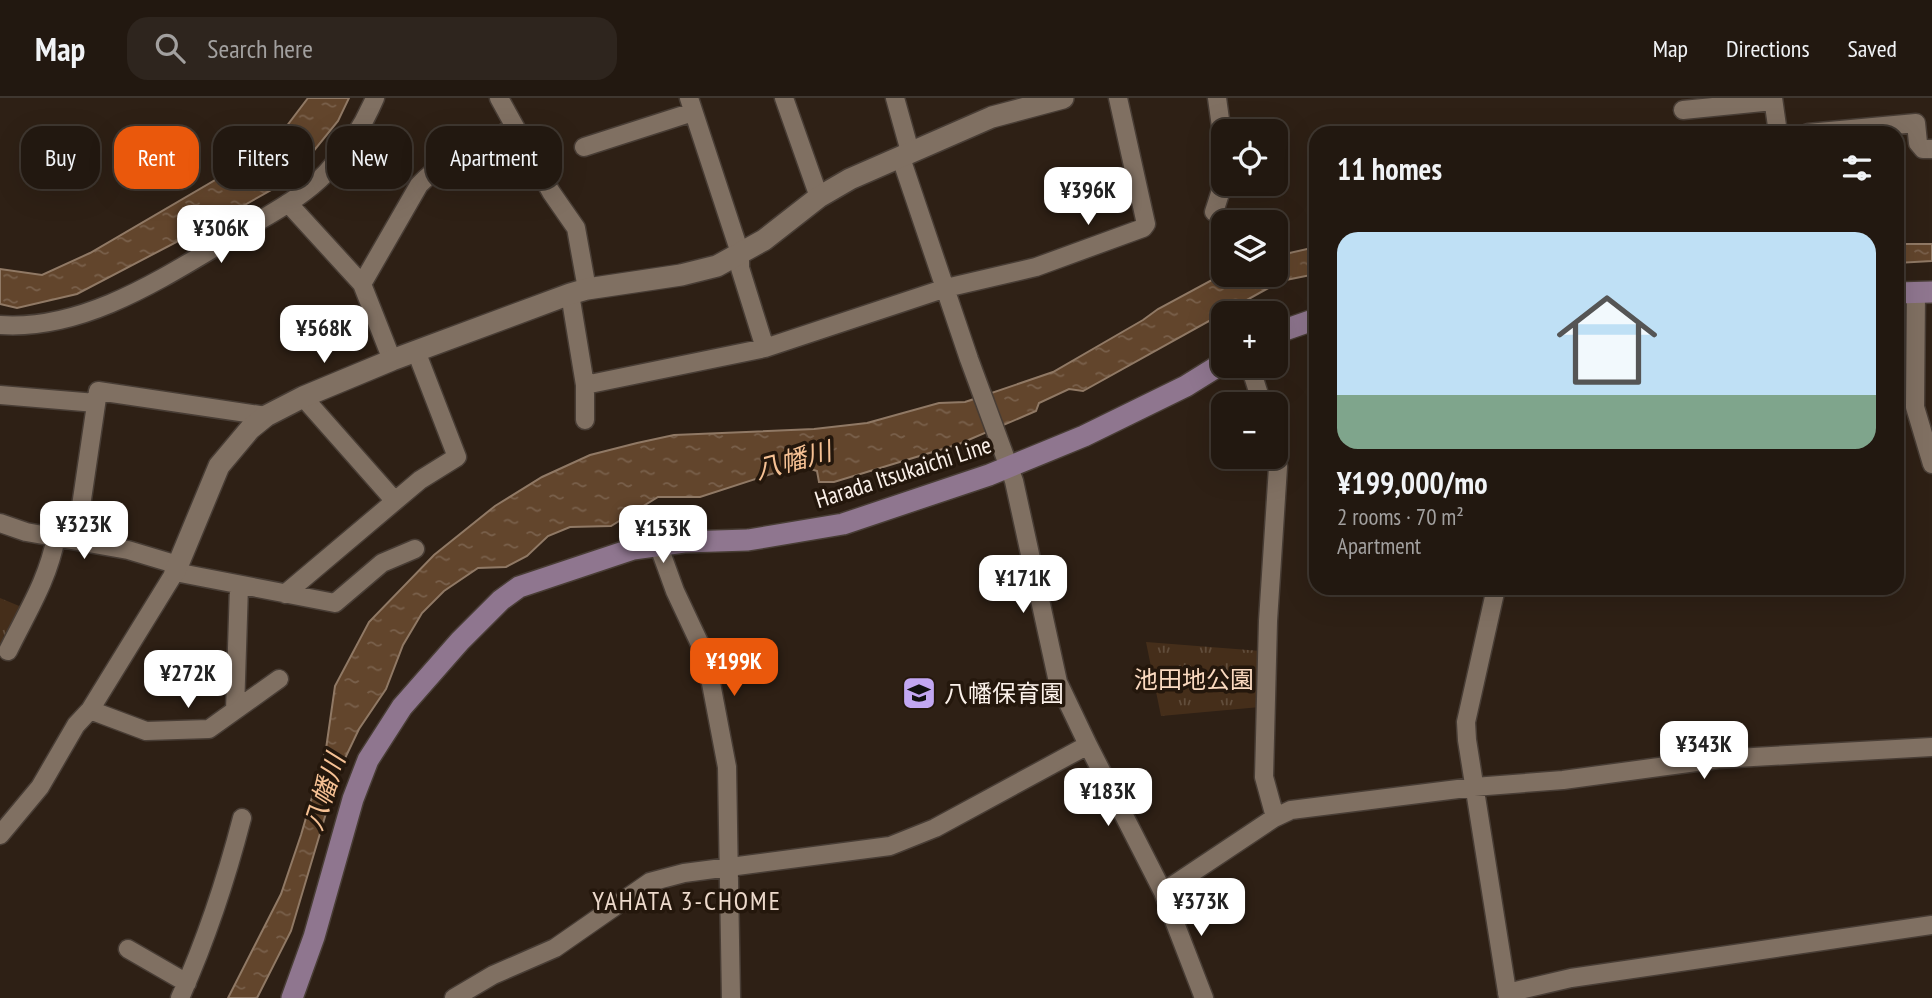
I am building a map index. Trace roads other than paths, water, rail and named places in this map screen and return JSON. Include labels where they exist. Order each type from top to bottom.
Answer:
[{"type":"main road","points":[[1288,330],[1309,322]]},
{"type":"main road","name":"Harada Itsukaichi Line","points":[[292,998],[314,937],[368,760],[402,707],[460,641],[500,600],[519,587],[584,564],[658,544],[748,540],[843,524],[989,475],[1007,462],[1084,436],[1186,386],[1211,370]]},
{"type":"street","points":[[0,325],[56,322],[116,300],[168,274],[299,197],[326,173],[345,150],[361,127],[375,98]]},
{"type":"street","points":[[499,98],[513,126]]},
{"type":"street","points":[[784,98],[819,197]]},
{"type":"street","points":[[895,98],[909,148],[901,158]]},
{"type":"street","points":[[0,835],[40,787],[76,725],[90,710],[176,568],[219,467],[250,429],[266,415],[392,360],[579,291],[681,275],[717,265],[764,240],[819,197],[850,180],[992,117],[1063,98]]},
{"type":"street","points":[[585,385],[765,348],[946,288],[1036,267],[1143,228],[1146,224],[1118,98]]},
{"type":"street","points":[[1217,98],[1220,119]]},
{"type":"street","points":[[1683,110],[1773,99],[1777,126]]},
{"type":"street","points":[[584,147],[691,105],[740,253],[740,268],[765,348]]},
{"type":"street","points":[[1884,126],[1916,123],[1918,144],[1923,149],[1932,149]]},
{"type":"street","points":[[901,158],[969,359],[1014,481],[1058,682],[1163,892],[1204,998]]},
{"type":"street","points":[[362,284],[426,178]]},
{"type":"street","points":[[549,189],[572,220],[579,291],[585,420]]},
{"type":"street","points":[[288,203],[362,284],[392,360]]},
{"type":"street","points":[[1915,292],[1915,407],[1932,464]]},
{"type":"street","points":[[285,594],[419,480],[457,457],[416,351]]},
{"type":"street","points":[[76,540],[98,391],[266,415]]},
{"type":"street","points":[[0,395],[96,403]]},
{"type":"street","points":[[303,397],[394,500]]},
{"type":"street","points":[[1275,817],[1264,778],[1268,621],[1278,469]]},
{"type":"street","points":[[0,523],[26,532],[128,550],[176,568],[239,586],[335,603],[382,563],[415,549]]},
{"type":"street","points":[[8,651],[44,583],[56,537]]},
{"type":"street","points":[[658,544],[675,591],[709,667],[727,767],[731,998]]},
{"type":"street","points":[[235,710],[239,586]]},
{"type":"street","points":[[1494,595],[1466,722],[1507,996],[1571,978],[1932,925]]},
{"type":"street","points":[[90,710],[146,731],[209,729],[279,679]]},
{"type":"street","points":[[454,998],[493,975],[555,948],[650,883],[684,873],[890,846],[935,828],[1088,745]]},
{"type":"street","points":[[1163,892],[1275,817],[1291,810],[1718,760],[1932,747]]},
{"type":"street","points":[[128,949],[183,990],[218,905],[242,818]]},
{"type":"water","points":[[308,98],[349,98],[338,121],[334,126],[327,126],[327,135],[313,152],[313,126],[287,126]]},
{"type":"water","points":[[213,181],[213,189],[273,189],[77,294],[17,308],[0,304],[0,269],[42,275],[90,253]]},
{"type":"water","points":[[1904,244],[1932,244],[1932,261],[1904,263]]},
{"type":"water","points":[[1309,249],[1309,275],[1288,280],[1288,253]]},
{"type":"water","name":"八幡川","points":[[1211,280],[1211,287],[1270,287],[1245,301],[1211,301],[1211,320],[1083,391],[1069,389],[1039,403],[1036,411],[959,444],[834,482],[819,482],[817,471],[799,465],[700,497],[658,497],[611,526],[570,527],[548,536],[527,556],[506,567],[478,568],[444,591],[422,613],[403,645],[386,689],[359,729],[338,773],[291,931],[257,998],[228,998],[281,894],[326,749],[335,686],[369,622],[434,555],[495,506],[542,477],[590,455],[637,443],[674,435],[814,429],[867,423],[939,403],[965,402],[1053,372]]},
{"type":"place","name":"八幡保育園","points":[[919,693]]},
{"type":"district","name":"YAHATA 3-CHOME","points":[[687,900]]},
{"type":"park label","name":"池田地公園","points":[[1194,679]]}]
